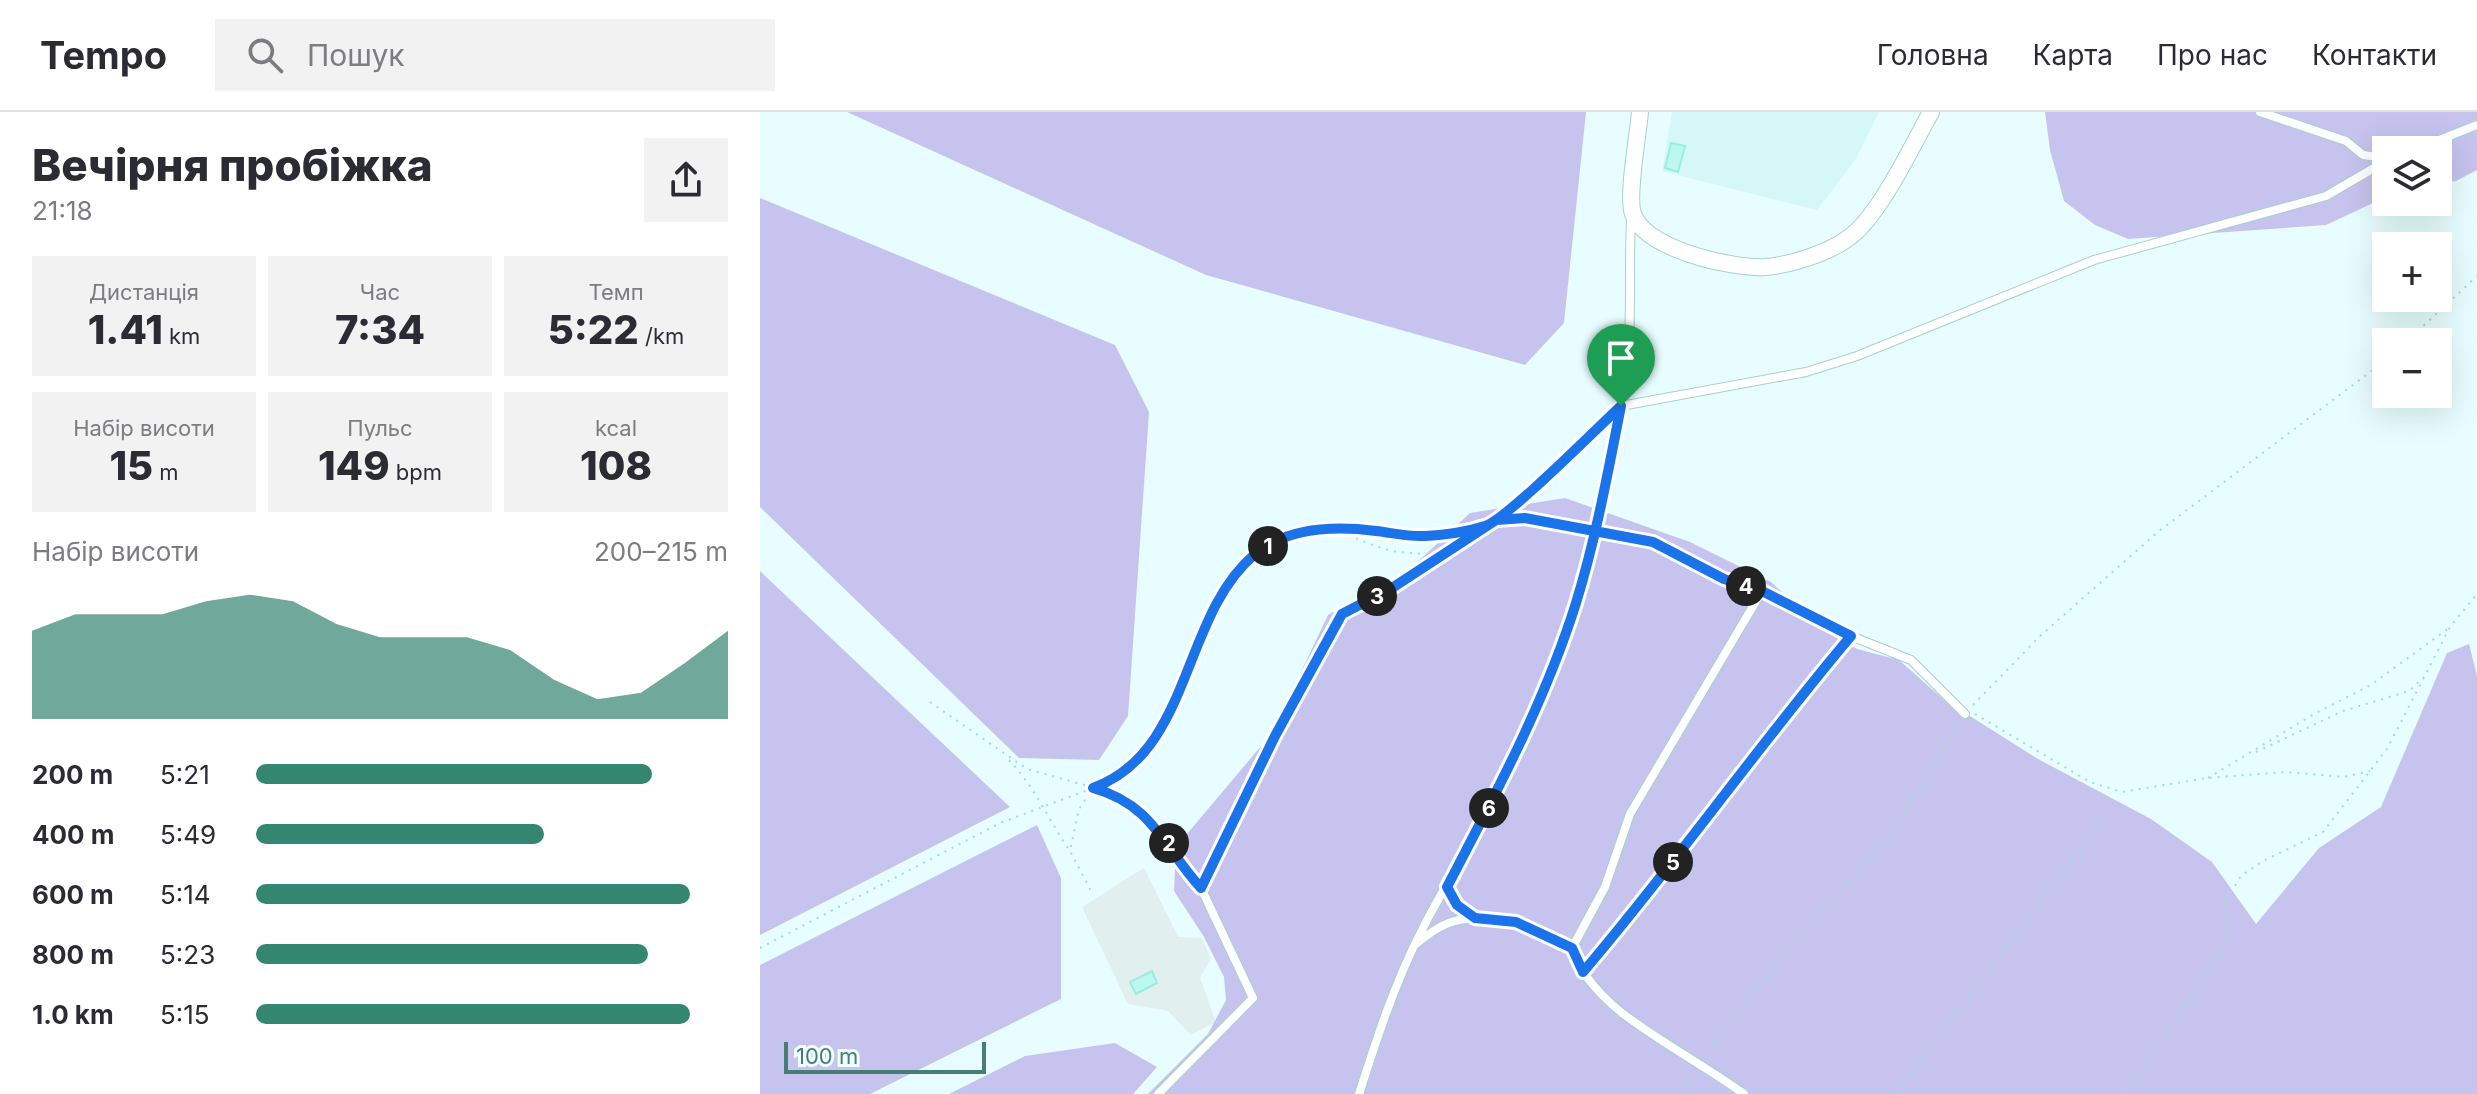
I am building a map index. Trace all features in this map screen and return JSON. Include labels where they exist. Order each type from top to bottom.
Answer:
[{"type":"street","points":[[1640,112],[1632,211],[1644,229],[1675,249],[1718,262],[1768,267],[1812,255],[1847,240],[1866,223],[1931,112]]},
{"type":"lane","points":[[2260,112],[2346,141],[2363,155],[2372,157]]},
{"type":"lane","points":[[2449,136],[2477,125]]},
{"type":"lane","points":[[1158,1094],[1253,998],[1201,888],[1275,736],[1342,614],[1496,520],[1621,406],[1806,372],[1857,356],[2094,260],[2326,196],[2372,168]]},
{"type":"lane","points":[[1359,1094],[1388,1005],[1416,943],[1505,777],[1575,606],[1597,530],[1621,406],[1629,340],[1632,211]]},
{"type":"lane","points":[[1496,520],[1525,518],[1653,542],[1724,579],[1762,591],[1851,636],[1911,660],[1965,714]]},
{"type":"lane","points":[[1572,948],[1605,887],[1630,814],[1762,591]]},
{"type":"lane","points":[[1583,972],[1666,872],[1776,724],[1851,636]]},
{"type":"lane","points":[[1447,887],[1457,905],[1475,918]]},
{"type":"lane","points":[[1416,943],[1447,924],[1475,918],[1516,922],[1572,948],[1583,972],[1604,998],[1640,1027],[1701,1063],[1744,1094]]},
{"type":"path","points":[[2421,328],[2477,276]]},
{"type":"path","points":[[1681,1094],[1788,949],[1887,840],[1965,714],[2001,673],[2159,531],[2372,371]]},
{"type":"path","points":[[760,948],[1000,823],[1113,781],[1143,752],[1164,722],[1185,681],[1209,612],[1222,589],[1262,549],[1293,535],[1342,531],[1424,536],[1463,530]]},
{"type":"path","points":[[1342,531],[1392,551],[1448,551]]},
{"type":"path","points":[[2127,1094],[2226,942],[2227,899],[2241,876],[2261,862],[2323,832],[2371,771],[2428,673],[2450,627],[2477,594]]},
{"type":"path","points":[[2252,754],[2314,714],[2371,685],[2450,627]]},
{"type":"path","points":[[2207,778],[2343,711],[2409,691],[2428,673]]},
{"type":"path","points":[[930,702],[1005,756],[1055,779],[1093,788],[1121,799],[1144,814],[1201,888]]},
{"type":"path","points":[[1965,714],[1985,719],[2090,782],[2110,789],[2162,788],[2207,778],[2286,772],[2344,777],[2371,771]]},
{"type":"path","points":[[1005,756],[1033,788],[1040,807],[1070,851],[1091,891]]},
{"type":"path","points":[[1070,851],[1071,833],[1079,809],[1093,788]]},
{"type":"path","points":[[1898,1094],[1927,1049],[2103,820]]},
{"type":"shaded area","points":[[847,112],[1586,112],[1564,323],[1525,365],[1206,275]]},
{"type":"shaded area","points":[[1672,112],[1879,112],[1856,159],[1817,210],[1662,171]]},
{"type":"shaded area","points":[[2045,112],[2477,112],[2477,170],[2452,182],[2452,136],[2372,136],[2372,204],[2326,225],[2128,239],[2095,225],[2064,201],[2050,150]]},
{"type":"shaded area","points":[[760,198],[1115,345],[1149,412],[1128,716],[1099,760],[1019,758],[760,507]]},
{"type":"shaded area","points":[[1565,498],[1690,542],[1771,582],[1826,632],[1857,649],[1899,660],[1943,699],[2038,759],[2151,819],[2212,862],[2256,924],[2319,848],[2381,807],[2447,653],[2469,644],[2477,676],[2477,1094],[1148,1094],[1208,1034],[1226,1000],[1224,977],[1204,937],[1174,891],[1176,847],[1272,733],[1328,615],[1410,569],[1470,513]]},
{"type":"shaded area","points":[[760,571],[1010,807],[760,935]]},
{"type":"shaded area","points":[[1037,825],[1061,878],[1061,999],[870,1094],[760,1094],[760,965]]},
{"type":"shaded area","points":[[1144,868],[1178,937],[1202,938],[1211,959],[1200,978],[1216,1022],[1191,1035],[1168,1011],[1128,1004],[1082,907]]},
{"type":"shaded area","points":[[1115,1043],[1157,1067],[1133,1094],[949,1094],[1025,1056]]},
{"type":"building","points":[[1671,143],[1685,146],[1678,172],[1665,168]]},
{"type":"building","points":[[1152,971],[1157,983],[1136,994],[1130,982]]},
{"type":"route","points":[[1621,406],[1496,520],[1488,526],[1463,530],[1424,536],[1374,530],[1309,531],[1262,549],[1222,589],[1209,612],[1185,681],[1164,722],[1143,752],[1113,781],[1093,788],[1106,791],[1144,814],[1201,888],[1275,736],[1342,614],[1392,588],[1496,520],[1525,518],[1587,528],[1597,530],[1653,542],[1724,579],[1762,591],[1851,636],[1776,724],[1632,915],[1583,972],[1572,948],[1516,922],[1475,918],[1457,905],[1447,887],[1505,777],[1575,606],[1597,530],[1621,406]]}]
